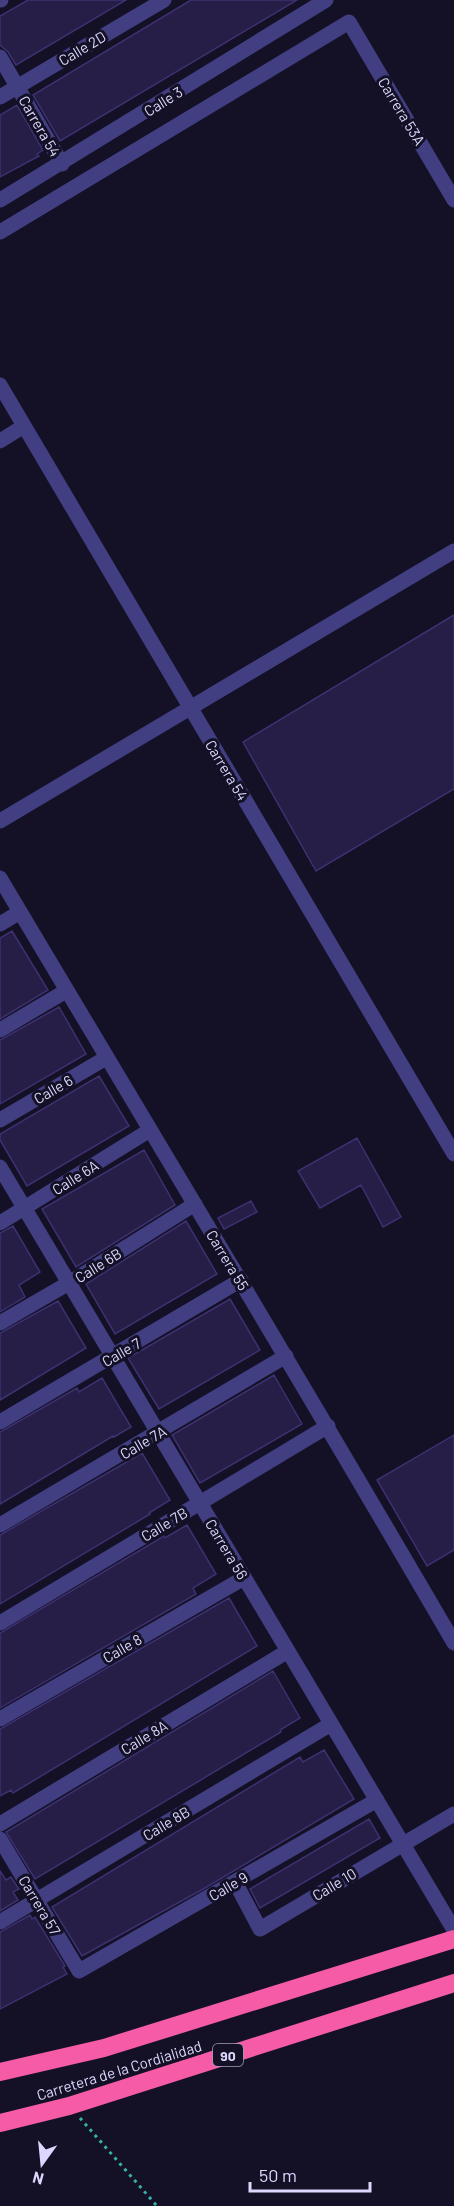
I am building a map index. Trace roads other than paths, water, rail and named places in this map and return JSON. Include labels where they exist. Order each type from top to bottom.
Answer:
[{"type":"highway","name":"Carretera de la Cordialidad","points":[[0,2072],[104,2048],[454,1940]]},
{"type":"highway","name":"Carretera de la Cordialidad","points":[[0,2123],[69,2106],[454,1983]]},
{"type":"street","name":"Calle 2D","points":[[0,97],[164,0]]},
{"type":"street","name":"Calle 3","points":[[0,200],[326,0]]},
{"type":"street","name":"Carrera 53A","points":[[0,232],[349,22],[454,200]]},
{"type":"street","name":"Carrera 54","points":[[0,57],[62,164]]},
{"type":"street","name":"Carrera 54","points":[[0,385],[454,1154]]},
{"type":"street","points":[[0,441],[24,426]]},
{"type":"street","points":[[0,820],[454,550]]},
{"type":"street","name":"Carrera 55","points":[[0,878],[328,1426],[454,1643]]},
{"type":"street","points":[[0,924],[20,912]]},
{"type":"street","points":[[0,1030],[66,991]]},
{"type":"street","name":"Calle 6","points":[[0,1120],[106,1058]]},
{"type":"street","name":"Calle 6A","points":[[0,1223],[150,1130]]},
{"type":"street","name":"Carrera 56","points":[[0,1167],[454,1930]]},
{"type":"street","name":"Calle 6B","points":[[0,1323],[195,1204]]},
{"type":"street","name":"Calle 7","points":[[0,1422],[241,1281]]},
{"type":"street","name":"Calle 7A","points":[[0,1525],[286,1356]]},
{"type":"street","name":"Calle 7B","points":[[0,1623],[328,1426]]},
{"type":"street","name":"Calle 8","points":[[0,1719],[244,1578]]},
{"type":"street","name":"Calle 8A","points":[[0,1824],[288,1651]]},
{"type":"street","name":"Calle 8B","points":[[0,1922],[332,1724]]},
{"type":"street","name":"Calle 9","points":[[79,1971],[377,1800]]},
{"type":"street","name":"Calle 10","points":[[235,1882],[260,1929],[454,1814]]},
{"type":"street","name":"Carrera 57","points":[[0,1839],[79,1971]]}]
